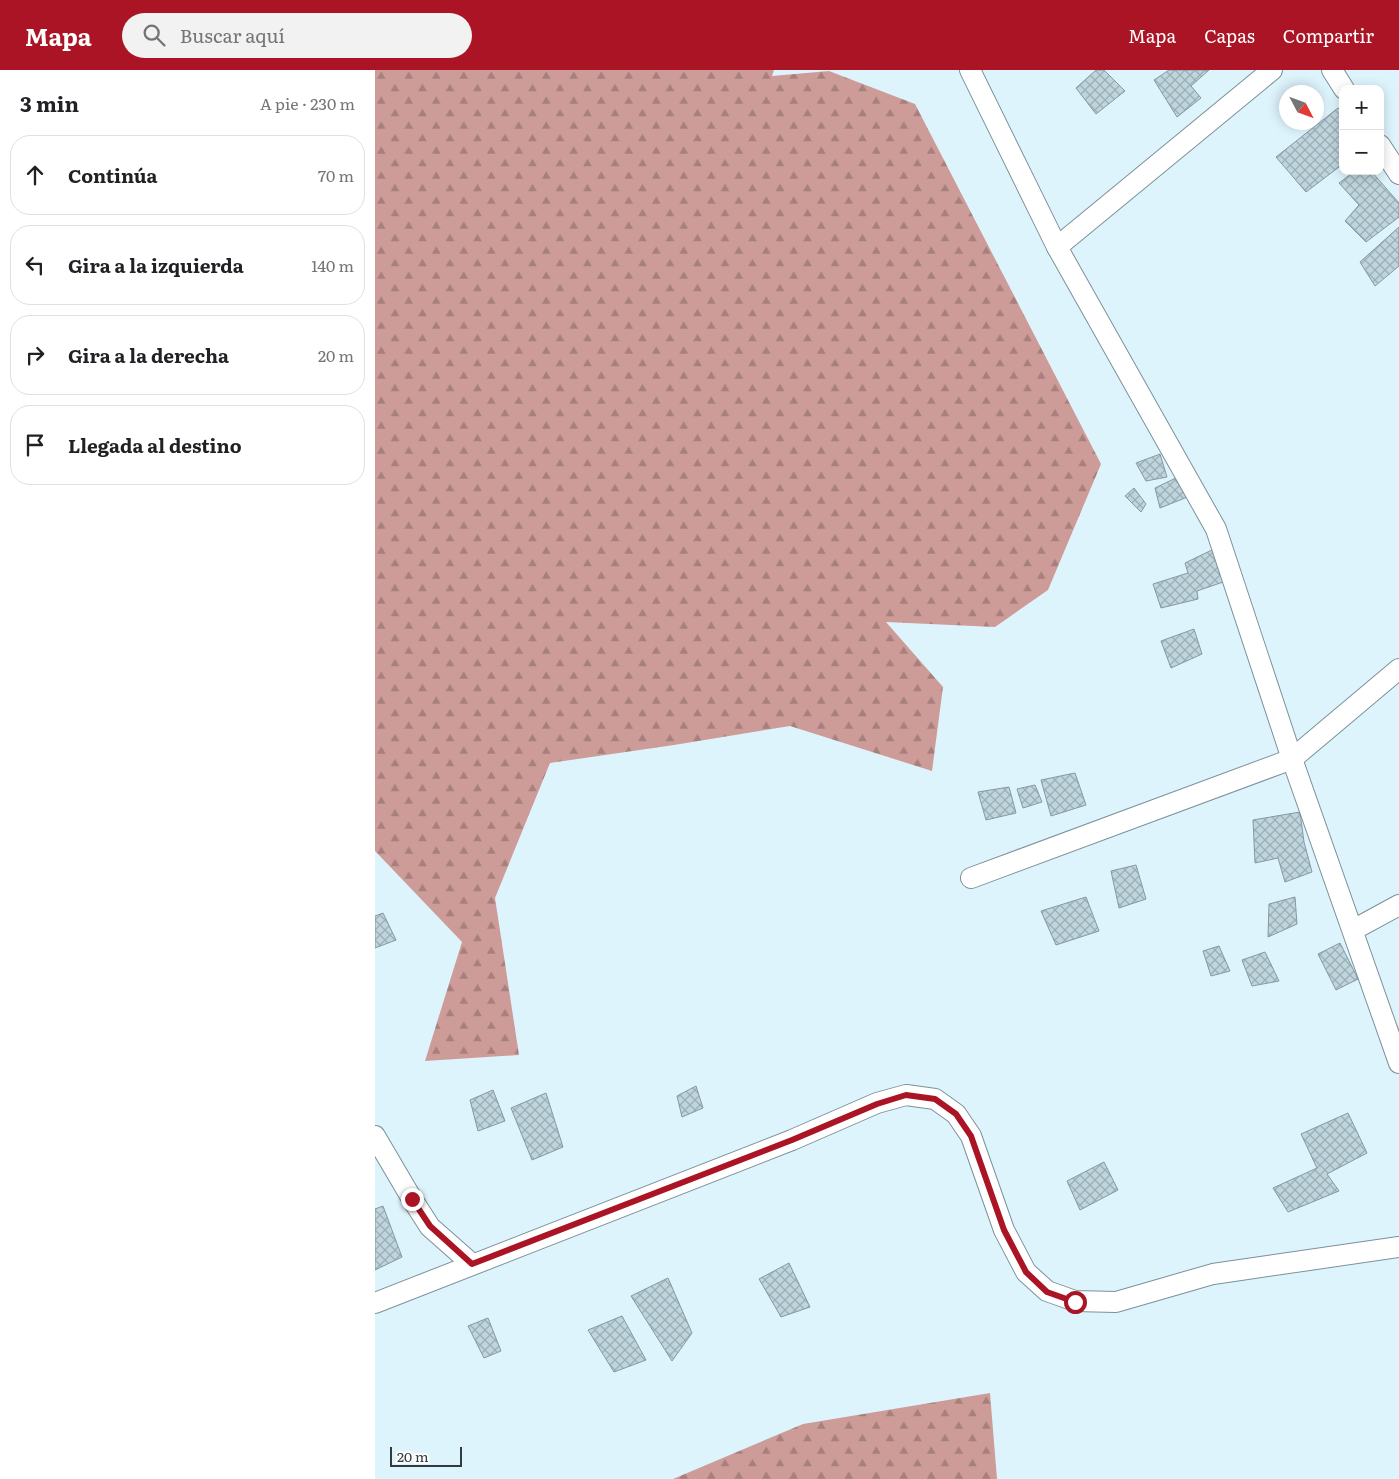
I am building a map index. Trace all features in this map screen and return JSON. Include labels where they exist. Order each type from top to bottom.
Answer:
[{"type":"street","points":[[970,70],[1057,247],[1216,529],[1291,759],[1399,1063]]},
{"type":"street","points":[[1057,247],[1272,70]]},
{"type":"street","points":[[1332,70],[1341,85]]},
{"type":"street","points":[[1384,151],[1399,174]]},
{"type":"street","points":[[971,878],[1291,759],[1399,669]]},
{"type":"street","points":[[1353,930],[1399,905]]},
{"type":"street","points":[[375,1303],[783,1143],[877,1104],[906,1095],[935,1099],[956,1114],[971,1136],[1004,1230],[1026,1272],[1047,1292],[1075,1302],[1116,1302],[1213,1274],[1399,1246]]},
{"type":"street","points":[[375,1136],[430,1226],[472,1264]]},
{"type":"green space","points":[[375,70],[774,70],[772,76],[829,71],[915,104],[1101,464],[1048,590],[995,627],[886,622],[943,687],[932,771],[790,726],[550,763],[495,898],[519,1055],[425,1061],[462,942],[375,851]]},
{"type":"green space","points":[[990,1393],[997,1479],[673,1479],[803,1424]]},
{"type":"building","points":[[1096,70],[1104,70],[1125,91],[1096,114],[1076,88]]},
{"type":"building","points":[[1169,70],[1209,70],[1191,86],[1201,98],[1177,117],[1154,80]]},
{"type":"building","points":[[1339,109],[1339,167],[1306,192],[1276,157],[1310,130],[1324,130],[1324,119]]},
{"type":"building","points":[[1350,175],[1374,175],[1399,203],[1399,217],[1366,242],[1345,221],[1359,205],[1339,183]]},
{"type":"building","points":[[1399,227],[1399,266],[1375,286],[1360,262]]},
{"type":"building","points":[[1160,454],[1167,477],[1146,481],[1136,463]]},
{"type":"building","points":[[1180,476],[1190,496],[1160,508],[1155,488]]},
{"type":"building","points":[[1134,488],[1146,504],[1141,512],[1125,496]]},
{"type":"building","points":[[1216,548],[1229,580],[1197,591],[1198,599],[1161,608],[1153,584],[1188,573],[1185,563]]},
{"type":"building","points":[[1194,629],[1202,654],[1171,668],[1161,641]]},
{"type":"building","points":[[1075,773],[1086,805],[1051,816],[1041,780]]},
{"type":"building","points":[[1035,785],[1042,802],[1023,808],[1017,789]]},
{"type":"building","points":[[1009,787],[1016,813],[986,820],[978,792]]},
{"type":"building","points":[[1300,812],[1304,842],[1312,872],[1285,882],[1278,858],[1255,863],[1253,820]]},
{"type":"building","points":[[1136,865],[1146,899],[1119,908],[1111,871]]},
{"type":"building","points":[[1086,897],[1099,931],[1056,945],[1041,911]]},
{"type":"building","points":[[1295,897],[1297,924],[1268,937],[1269,904]]},
{"type":"building","points":[[383,913],[396,940],[375,948],[375,916]]},
{"type":"building","points":[[1340,943],[1358,979],[1336,990],[1318,954]]},
{"type":"building","points":[[1219,946],[1230,971],[1211,976],[1203,951]]},
{"type":"building","points":[[1265,952],[1279,981],[1252,986],[1242,960]]},
{"type":"building","points":[[696,1086],[703,1108],[682,1117],[677,1096]]},
{"type":"building","points":[[493,1090],[505,1121],[478,1131],[470,1100]]},
{"type":"building","points":[[546,1093],[563,1147],[532,1160],[511,1108]]},
{"type":"building","points":[[1348,1113],[1367,1153],[1327,1174],[1339,1191],[1288,1212],[1273,1188],[1317,1168],[1301,1134]]},
{"type":"building","points":[[1104,1162],[1118,1190],[1080,1210],[1067,1181]]},
{"type":"building","points":[[383,1206],[402,1257],[375,1270],[375,1209]]},
{"type":"building","points":[[789,1263],[810,1307],[781,1317],[759,1279]]},
{"type":"building","points":[[668,1278],[692,1333],[672,1361],[631,1296]]},
{"type":"building","points":[[622,1316],[646,1360],[614,1372],[588,1330]]},
{"type":"building","points":[[488,1318],[501,1351],[484,1358],[468,1326]]},
{"type":"route","points":[[412,1199],[430,1226],[472,1264],[792,1140],[877,1104],[906,1095],[935,1099],[956,1114],[971,1136],[1004,1230],[1026,1272],[1047,1292],[1075,1302]]}]
